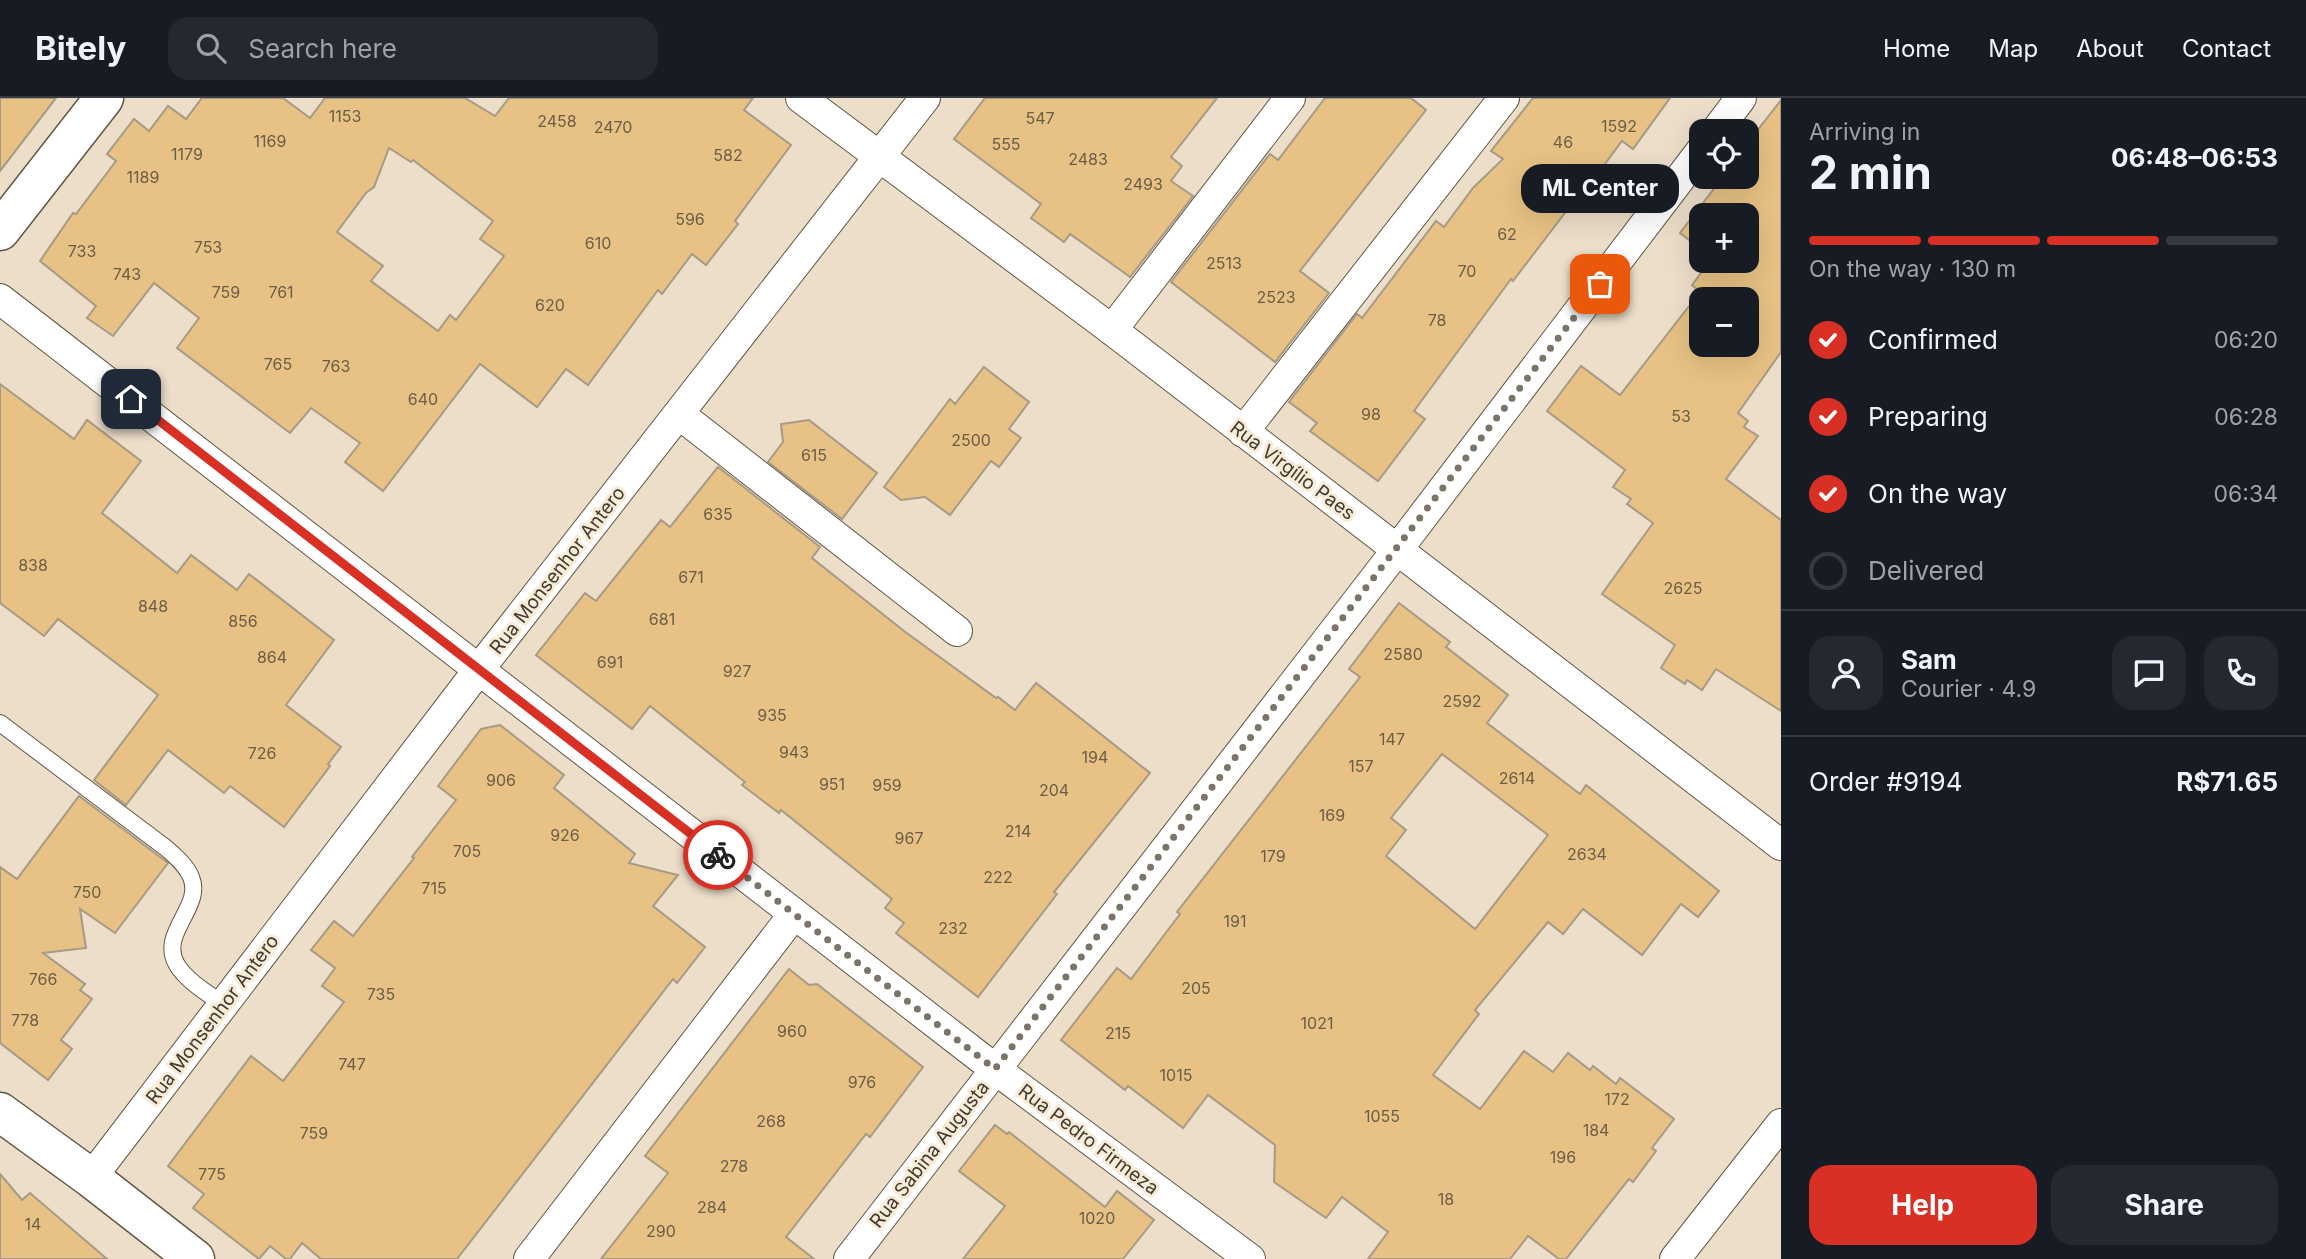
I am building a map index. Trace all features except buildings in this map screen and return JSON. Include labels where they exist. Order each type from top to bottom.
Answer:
[{"type":"street","points":[[0,232],[104,98]]},
{"type":"street","name":"Rua Virgílio Paes","points":[[801,98],[1112,330],[1781,845]]},
{"type":"street","name":"Rua Monsenhor Antero","points":[[91,1178],[480,668],[925,98]]},
{"type":"street","points":[[1112,330],[1290,98]]},
{"type":"street","points":[[1243,432],[1504,98]]},
{"type":"street","points":[[1725,119],[1741,98]]},
{"type":"street","name":"Rua Sabina Augusta","points":[[849,1259],[1397,550],[1689,167]]},
{"type":"street","name":"Rua Pedro Firmeza","points":[[0,299],[995,1069],[1250,1259]]},
{"type":"street","points":[[679,414],[957,631]]},
{"type":"street","points":[[529,1259],[794,914]]},
{"type":"street","points":[[0,1112],[195,1259]]},
{"type":"street","points":[[1675,1259],[1781,1124]]},
{"type":"lane","points":[[0,723],[166,848],[183,864],[192,878],[194,891],[176,929],[173,947],[176,963],[186,976],[223,1004]]},
{"type":"way so far","points":[[718,855],[995,1069],[1600,284]]},
{"type":"place","name":"ML Center","points":[[1600,284]]},
{"type":"route","points":[[131,399],[718,855]]}]
